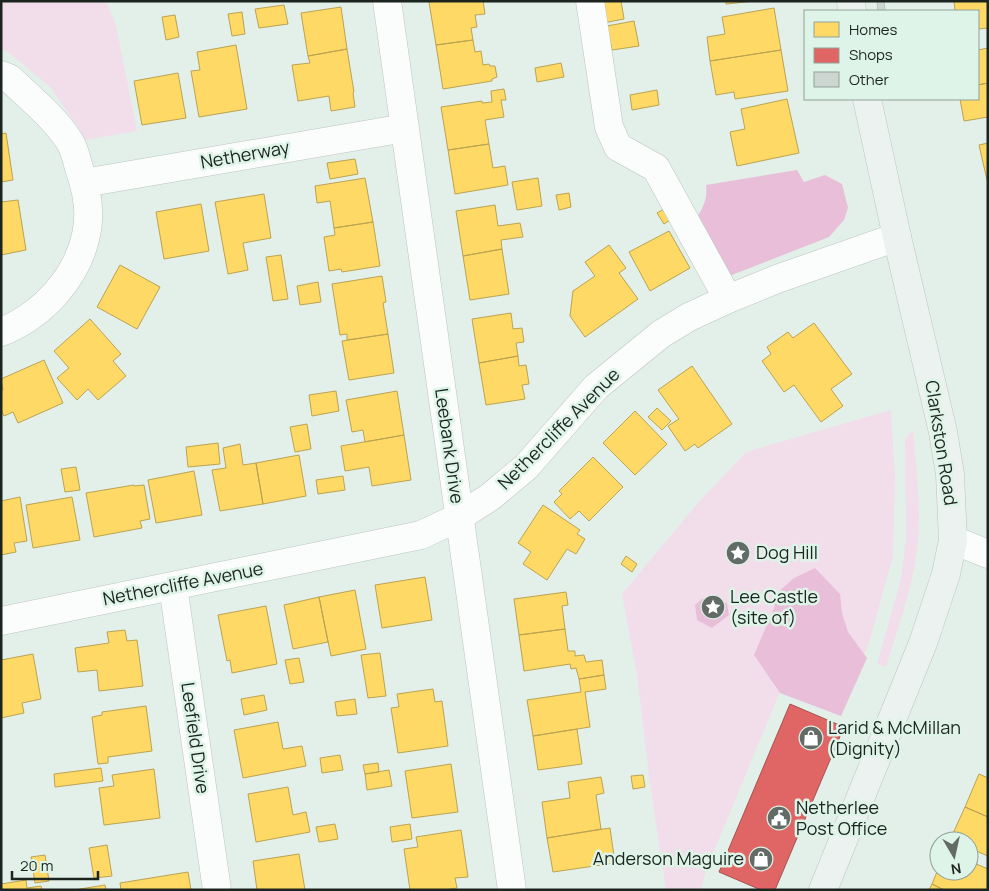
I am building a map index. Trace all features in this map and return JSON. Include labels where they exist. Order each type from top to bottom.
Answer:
[{"type":"main road","name":"Clarkston Road","points":[[823,890],[923,643],[946,574],[953,540],[950,474],[943,432],[867,100]]},
{"type":"street","name":"Leebank Drive","points":[[387,1],[512,890]]},
{"type":"street","points":[[590,1],[609,127],[618,148],[656,168],[728,298]]},
{"type":"street","points":[[1,75],[9,78],[48,115],[71,143],[84,183],[88,213],[86,234],[70,274],[54,297],[18,326],[1,332]]},
{"type":"street","name":"Netherway","points":[[84,183],[405,128]]},
{"type":"street","name":"Nethercliffe Avenue","points":[[1,621],[421,535],[459,517],[490,497],[526,467],[596,388],[661,334],[689,317],[728,298],[897,237]]},
{"type":"street","points":[[953,540],[988,554]]},
{"type":"street","name":"Leefield Drive","points":[[172,586],[217,890]]},
{"type":"shaded area","points":[[1,1],[106,1],[116,25],[137,131],[85,140],[79,128],[50,87],[7,51],[1,50]]},
{"type":"shaded area","points":[[797,170],[804,182],[825,175],[842,184],[848,208],[844,220],[829,237],[724,278],[695,221],[705,200],[706,185]]},
{"type":"shaded area","points":[[891,410],[895,478],[893,556],[869,643],[842,706],[782,687],[707,868],[701,890],[666,890],[650,784],[637,675],[622,594],[697,504],[746,452]]},
{"type":"shaded area","points":[[913,430],[919,531],[915,564],[909,590],[886,667],[877,664],[901,579],[906,538],[905,439]]},
{"type":"shaded area","points":[[815,568],[840,594],[842,613],[848,632],[867,658],[841,716],[780,693],[754,655],[774,608],[777,593],[794,578]]},
{"type":"shaded area","points":[[712,598],[727,603],[729,615],[712,628],[697,620],[695,605],[702,599]]},
{"type":"building: Homes","points":[[483,1],[485,14],[475,15],[477,27],[471,28],[473,40],[436,45],[429,2]]},
{"type":"building: Homes","points":[[599,1],[621,1],[624,19],[603,23]]},
{"type":"building: Homes","points":[[726,1],[755,1],[726,4]]},
{"type":"building: Homes","points":[[954,1],[988,1],[988,28],[979,29],[979,10],[955,10]]},
{"type":"building: Homes","points":[[284,5],[288,24],[259,28],[255,9]]},
{"type":"building: Homes","points":[[341,7],[347,49],[308,56],[301,13]]},
{"type":"building: Homes","points":[[774,8],[781,50],[710,61],[707,37],[725,34],[722,17]]},
{"type":"building: Homes","points":[[242,12],[245,34],[232,36],[228,14]]},
{"type":"building: Homes","points":[[175,15],[179,37],[166,40],[162,17]]},
{"type":"building: Homes","points":[[634,21],[639,46],[612,50],[607,26]]},
{"type":"building: Homes","points":[[473,40],[475,52],[481,51],[483,65],[495,66],[497,77],[492,79],[492,81],[443,89],[436,45]]},
{"type":"building: Homes","points":[[236,45],[247,109],[199,117],[191,71],[200,70],[197,52]]},
{"type":"building: Homes","points":[[988,48],[988,83],[979,85],[979,50]]},
{"type":"building: Homes","points":[[347,49],[355,107],[331,111],[329,96],[298,101],[292,65],[310,63],[308,56]]},
{"type":"building: Homes","points":[[781,50],[788,91],[735,99],[734,92],[716,95],[710,61]]},
{"type":"building: Homes","points":[[561,63],[564,77],[537,82],[535,68]]},
{"type":"building: Homes","points":[[178,73],[186,118],[142,125],[134,81]]},
{"type":"building: Homes","points":[[988,83],[988,117],[964,121],[960,100],[979,100],[979,85]]},
{"type":"building: Homes","points":[[504,89],[506,100],[501,100],[504,117],[485,120],[489,144],[448,150],[441,107],[482,101],[482,103],[492,102],[491,91]]},
{"type":"building: Homes","points":[[657,90],[659,105],[632,110],[630,95]]},
{"type":"building: Homes","points":[[787,99],[799,153],[737,166],[730,132],[745,129],[741,109]]},
{"type":"building: Homes","points":[[6,133],[13,180],[1,182],[1,134]]},
{"type":"building: Homes","points":[[988,143],[988,180],[987,180],[979,145]]},
{"type":"building: Homes","points":[[489,144],[493,168],[505,166],[508,185],[455,194],[448,150]]},
{"type":"building: Homes","points":[[355,159],[358,174],[330,179],[327,163]]},
{"type":"building: Homes","points":[[365,178],[373,222],[334,228],[330,201],[317,203],[315,186]]},
{"type":"building: Homes","points":[[538,178],[542,206],[517,210],[512,182]]},
{"type":"building: Homes","points":[[569,193],[571,207],[559,210],[556,195]]},
{"type":"building: Homes","points":[[264,194],[271,238],[243,243],[248,270],[228,274],[215,202]]},
{"type":"building: Homes","points":[[18,200],[26,250],[1,255],[1,202]]},
{"type":"building: Homes","points":[[201,204],[209,251],[164,259],[156,212]]},
{"type":"building: Homes","points":[[495,205],[498,226],[520,223],[523,237],[501,240],[502,249],[463,256],[456,211]]},
{"type":"building: Homes","points":[[664,209],[670,220],[664,224],[657,213]]},
{"type":"building: Homes","points":[[373,222],[380,266],[342,272],[341,269],[329,271],[324,237],[335,235],[334,228]]},
{"type":"building: Homes","points":[[669,231],[690,268],[650,291],[629,252]]},
{"type":"building: Homes","points":[[609,245],[626,268],[619,273],[638,299],[585,337],[570,316],[573,291],[595,276],[585,262]]},
{"type":"building: Homes","points":[[502,249],[509,294],[470,300],[463,256]]},
{"type":"building: Homes","points":[[281,255],[288,299],[273,301],[266,257]]},
{"type":"building: Homes","points":[[120,265],[160,287],[137,329],[97,307]]},
{"type":"building: Homes","points":[[382,276],[386,302],[383,303],[388,334],[347,340],[347,334],[340,335],[332,284]]},
{"type":"building: Homes","points":[[318,282],[321,302],[300,305],[297,286]]},
{"type":"building: Homes","points":[[511,313],[513,329],[522,328],[524,342],[516,343],[518,356],[479,363],[472,319]]},
{"type":"building: Homes","points":[[90,319],[121,354],[113,361],[126,376],[98,400],[88,389],[77,400],[57,378],[69,368],[54,351]]},
{"type":"building: Homes","points":[[814,323],[852,374],[831,389],[843,406],[821,422],[794,385],[784,392],[762,361],[771,354],[767,347],[788,332],[793,338]]},
{"type":"building: Homes","points":[[388,334],[394,373],[349,380],[342,341]]},
{"type":"building: Homes","points":[[518,356],[519,366],[526,365],[529,384],[522,385],[525,399],[486,405],[479,363]]},
{"type":"building: Homes","points":[[44,360],[63,403],[18,423],[13,412],[4,416],[1,409],[1,391],[3,390],[1,379]]},
{"type":"building: Homes","points":[[692,366],[732,424],[698,448],[695,444],[685,451],[668,426],[679,419],[658,390]]},
{"type":"building: Homes","points":[[336,391],[339,411],[312,416],[309,395]]},
{"type":"building: Homes","points":[[397,391],[404,435],[365,442],[363,430],[352,432],[346,400]]},
{"type":"building: Homes","points":[[657,408],[671,421],[662,430],[648,417]]},
{"type":"building: Homes","points":[[635,411],[667,444],[635,475],[603,443]]},
{"type":"building: Homes","points":[[307,424],[311,449],[295,452],[290,427]]},
{"type":"building: Homes","points":[[404,435],[411,480],[372,486],[369,467],[345,471],[341,446]]},
{"type":"building: Homes","points":[[218,443],[220,464],[188,467],[186,447]]},
{"type":"building: Homes","points":[[240,444],[243,465],[256,463],[263,504],[220,511],[212,470],[226,468],[223,448]]},
{"type":"building: Homes","points":[[299,455],[306,496],[263,504],[256,463]]},
{"type":"building: Homes","points":[[593,457],[623,487],[589,521],[579,511],[570,519],[554,502],[562,494],[559,491]]},
{"type":"building: Homes","points":[[76,467],[80,490],[65,492],[61,469]]},
{"type":"building: Homes","points":[[194,471],[202,515],[156,523],[148,480]]},
{"type":"building: Homes","points":[[343,476],[345,490],[318,494],[316,480]]},
{"type":"building: Homes","points":[[144,485],[150,519],[140,521],[142,528],[94,537],[86,493]]},
{"type":"building: Homes","points":[[20,497],[27,541],[14,543],[16,552],[1,555],[1,501]]},
{"type":"building: Homes","points":[[72,497],[80,540],[33,548],[26,505]]},
{"type":"building: Homes","points":[[543,505],[580,530],[577,534],[585,539],[576,554],[567,549],[547,580],[523,564],[531,552],[518,543]]},
{"type":"building: Homes","points":[[626,556],[637,564],[632,572],[621,564]]},
{"type":"building: Homes","points":[[425,577],[432,620],[382,628],[375,585]]},
{"type":"building: Homes","points":[[355,590],[366,649],[331,656],[319,597]]},
{"type":"building: Homes","points":[[566,592],[568,605],[562,606],[565,629],[519,635],[514,599]]},
{"type":"building: Homes","points":[[319,597],[328,642],[293,649],[284,605]]},
{"type":"building: Homes","points":[[266,606],[277,664],[232,673],[230,660],[227,661],[218,615]]},
{"type":"building: Homes","points":[[565,629],[568,651],[575,651],[575,656],[584,655],[586,662],[602,660],[604,675],[579,679],[576,668],[571,669],[570,664],[524,671],[519,635]]},
{"type":"building: Homes","points":[[125,630],[127,641],[137,640],[143,686],[99,691],[97,670],[78,672],[75,648],[109,643],[107,632]]},
{"type":"building: Homes","points":[[380,653],[386,696],[368,698],[361,655]]},
{"type":"building: Homes","points":[[33,654],[41,699],[22,703],[24,713],[1,718],[1,660]]},
{"type":"building: Homes","points":[[299,658],[304,682],[290,684],[285,660]]},
{"type":"building: Homes","points":[[604,675],[606,689],[585,692],[590,727],[533,736],[527,700],[581,692],[579,679]]},
{"type":"building: Homes","points":[[433,689],[435,702],[442,701],[448,746],[398,753],[391,708],[399,707],[397,694]]},
{"type":"building: Homes","points":[[264,695],[267,710],[244,715],[241,699]]},
{"type":"building: Homes","points":[[355,699],[357,714],[337,716],[335,702]]},
{"type":"building: Homes","points":[[146,706],[152,751],[108,757],[108,763],[98,764],[92,717],[102,715],[102,712]]},
{"type":"building: Homes","points":[[278,722],[283,749],[302,746],[306,766],[243,778],[234,730]]},
{"type":"building: Homes","points":[[577,729],[582,764],[538,770],[533,736]]},
{"type":"building: Homes","points":[[340,755],[343,770],[322,773],[320,758]]},
{"type":"building: Homes","points":[[378,763],[379,772],[365,774],[363,765]]},
{"type":"building: Homes","points":[[451,764],[458,812],[412,818],[405,771]]},
{"type":"building: Homes","points":[[101,768],[103,781],[55,787],[54,774]]},
{"type":"building: Homes","points":[[154,769],[160,818],[104,825],[99,788],[114,786],[112,775]]},
{"type":"building: Homes","points":[[389,770],[392,786],[367,790],[365,774]]},
{"type":"building: Homes","points":[[979,774],[988,778],[988,817],[965,807]]},
{"type":"building: Homes","points":[[643,775],[645,787],[633,789],[631,776]]},
{"type":"building: Homes","points":[[601,777],[604,793],[596,795],[601,829],[547,838],[542,802],[570,798],[568,782]]},
{"type":"building: Homes","points":[[288,787],[293,815],[306,812],[310,832],[256,842],[248,794]]},
{"type":"building: Homes","points":[[965,807],[988,817],[988,856],[979,852],[979,831],[954,831]]},
{"type":"building: Homes","points":[[335,824],[338,839],[319,842],[316,827]]},
{"type":"building: Homes","points":[[410,824],[412,839],[392,842],[390,827]]},
{"type":"building: Homes","points":[[610,828],[615,863],[553,872],[547,838]]},
{"type":"building: Homes","points":[[461,830],[468,877],[455,878],[457,888],[410,890],[404,849],[418,847],[416,837]]},
{"type":"building: Homes","points":[[107,845],[112,876],[94,878],[89,848]]},
{"type":"building: Homes","points":[[299,854],[305,890],[257,890],[253,861]]},
{"type":"building: Homes","points":[[45,855],[49,881],[35,883],[31,857]]},
{"type":"building: Homes","points":[[979,865],[988,869],[987,890],[944,890],[932,884],[933,881],[979,881]]},
{"type":"building: Homes","points":[[188,872],[191,890],[121,890],[120,883]]},
{"type":"building: Homes","points":[[26,880],[27,888],[41,886],[42,890],[1,890],[1,884]]},
{"type":"building: Homes","points":[[932,884],[944,890],[929,890]]},
{"type":"building: Homes","points":[[105,885],[106,890],[74,890]]},
{"type":"building: Shops","points":[[790,704],[844,727],[775,890],[761,890],[719,872]]},
{"type":"building: Other","points":[[877,1],[884,1],[885,10],[878,10]]},
{"type":"place","name":"Dog Hill","points":[[738,553]]},
{"type":"place","name":"Lee Castle (site of)","points":[[713,607]]},
{"type":"place","name":"Larid & McMillan (Dignity)","points":[[811,738]]},
{"type":"place","name":"Netherlee Post Office","points":[[779,818]]},
{"type":"place","name":"Anderson Maguire","points":[[761,859]]}]
